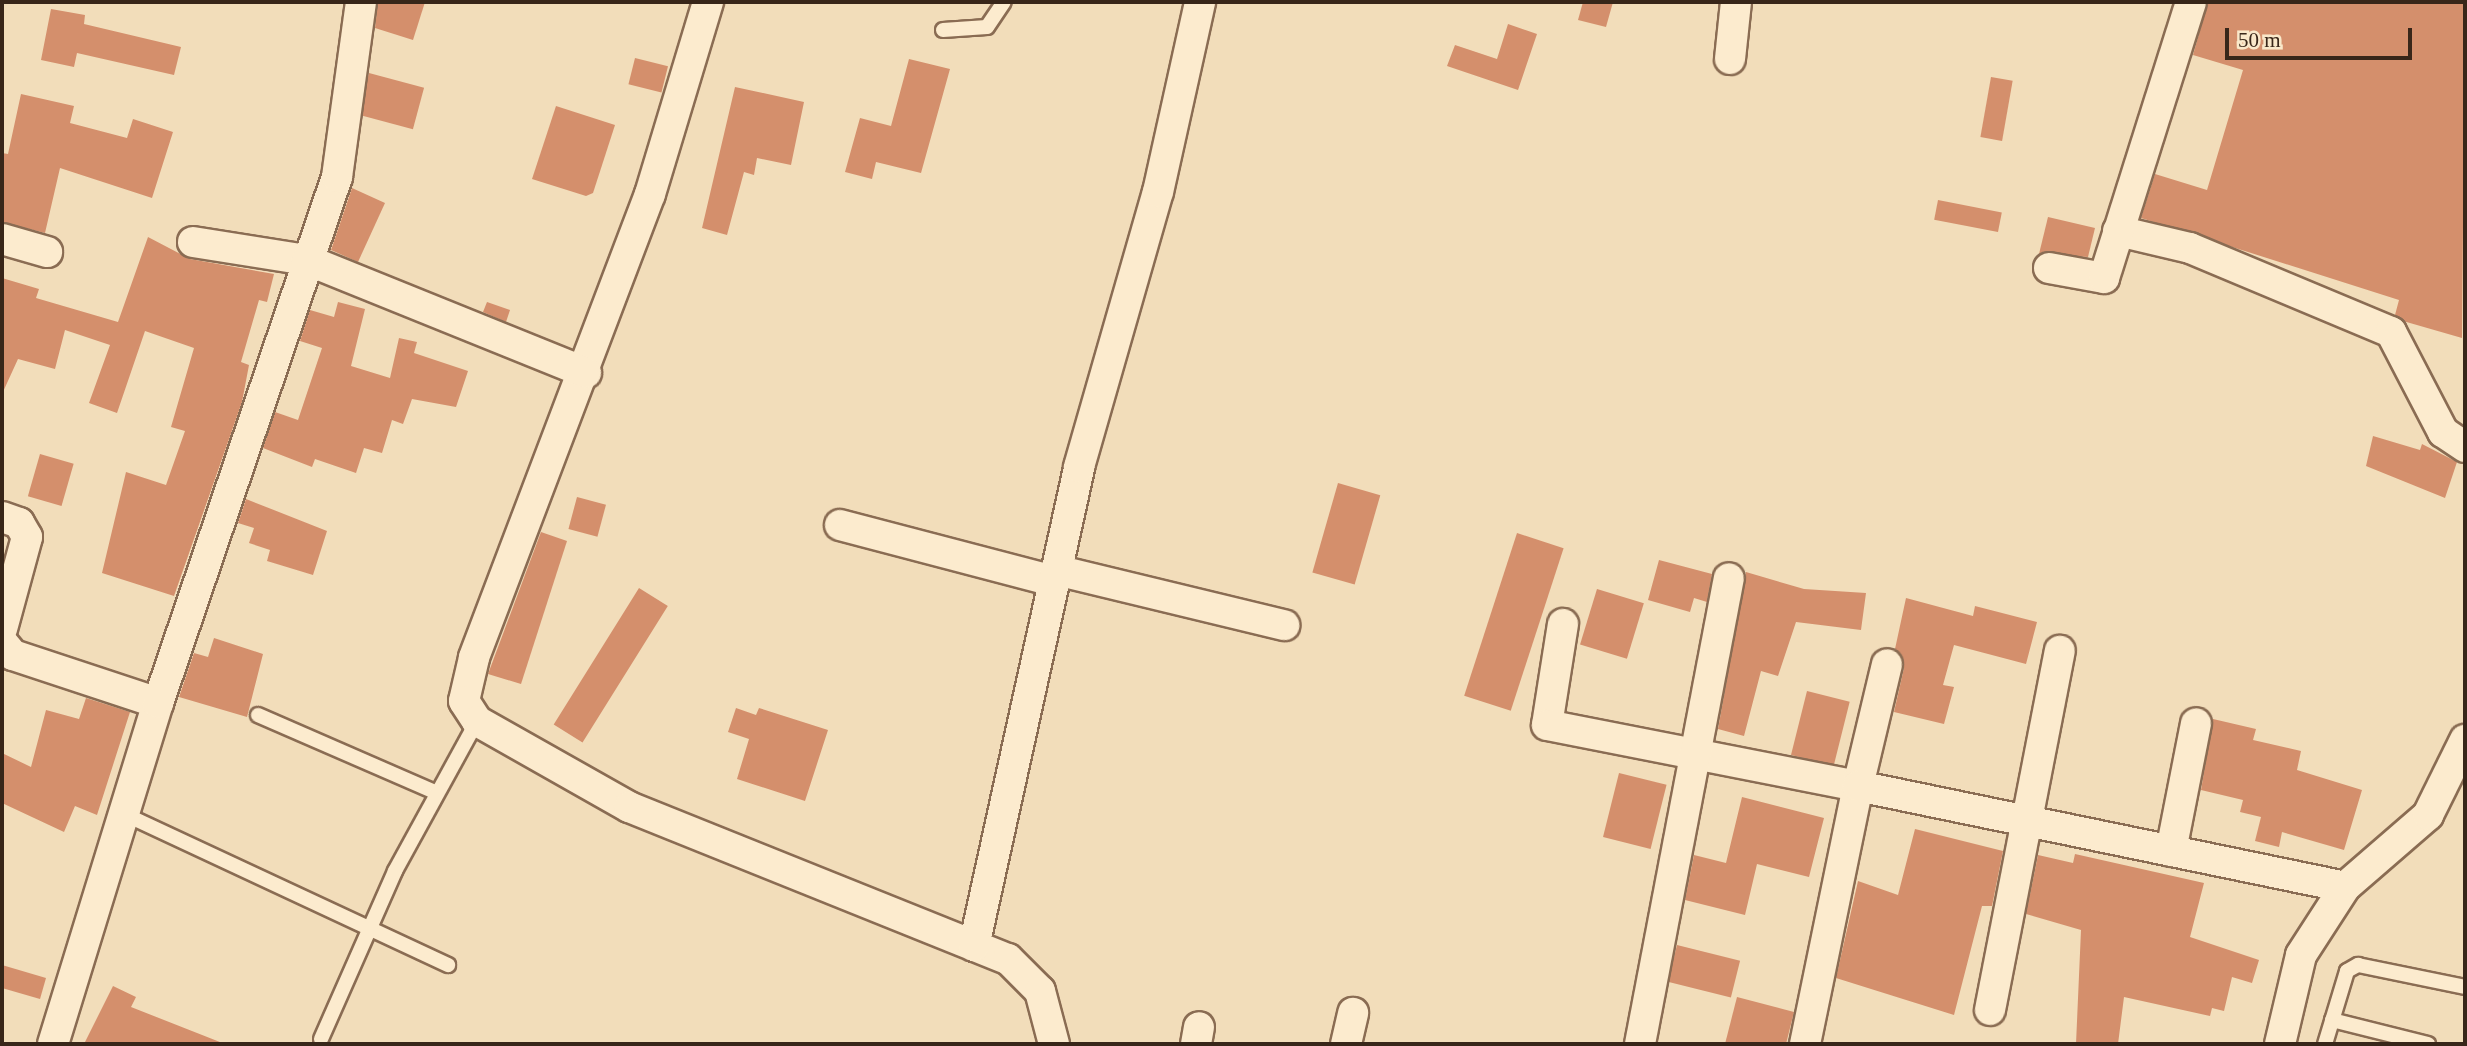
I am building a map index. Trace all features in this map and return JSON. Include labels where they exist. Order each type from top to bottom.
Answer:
[{"type":"street","points":[[53,1044],[158,703],[337,177],[361,2]]},
{"type":"street","points":[[708,2],[650,194],[586,373],[474,659],[464,701],[477,721],[629,807],[1008,960],[1040,991],[1054,1044]]},
{"type":"street","points":[[974,946],[1055,575],[1158,192],[1200,2]]},
{"type":"street","points":[[1730,59],[1736,2]]},
{"type":"street","points":[[2049,268],[2104,278],[2191,2]]},
{"type":"street","points":[[2118,231],[2190,248],[2391,332],[2443,432],[2465,447]]},
{"type":"street","points":[[2,239],[47,251]]},
{"type":"street","points":[[193,242],[307,260],[586,373]]},
{"type":"street","points":[[2,517],[19,523],[27,537],[2,629]]},
{"type":"street","points":[[840,525],[1284,625]]},
{"type":"street","points":[[1640,1044],[1729,578]]},
{"type":"street","points":[[1563,624],[1547,725],[2345,887]]},
{"type":"street","points":[[2,642],[13,655],[158,703]]},
{"type":"street","points":[[1990,1010],[2060,652]]},
{"type":"street","points":[[1805,1044],[1858,786],[1887,664]]},
{"type":"street","points":[[2171,851],[2196,723]]},
{"type":"street","points":[[2280,1044],[2301,955],[2345,887],[2428,815],[2465,740]]},
{"type":"street","points":[[1346,1044],[1353,1013]]},
{"type":"lane","points":[[943,30],[987,27],[1004,2]]},
{"type":"lane","points":[[258,715],[438,793]]},
{"type":"lane","points":[[321,1039],[369,931],[477,721]]},
{"type":"lane","points":[[122,813],[369,931],[447,965]]},
{"type":"lane","points":[[2325,1044],[2347,971],[2358,965],[2465,987]]},
{"type":"lane","points":[[2332,1020],[2428,1044]]},
{"type":"building","points":[[378,2],[425,2],[413,40],[375,28]]},
{"type":"building","points":[[1583,2],[1613,2],[1606,27],[1578,20]]},
{"type":"building","points":[[2208,2],[2465,2],[2462,338],[2403,321],[2395,315],[2399,300],[2141,218],[2155,174],[2207,190],[2243,70],[2193,55]]},
{"type":"building","points":[[51,9],[85,15],[84,24],[181,47],[174,75],[77,53],[74,67],[41,60]]},
{"type":"building","points":[[1508,24],[1537,34],[1518,90],[1447,66],[1455,45],[1497,59]]},
{"type":"building","points":[[635,58],[668,66],[661,92],[628,84]]},
{"type":"building","points":[[909,59],[950,69],[921,173],[876,162],[872,179],[845,172],[860,118],[891,126]]},
{"type":"building","points":[[369,73],[424,88],[413,129],[358,115]]},
{"type":"building","points":[[1991,77],[2013,81],[2002,141],[1980,137]]},
{"type":"building","points":[[735,87],[804,102],[791,165],[757,158],[754,175],[744,172],[727,235],[702,228]]},
{"type":"building","points":[[21,94],[74,106],[70,123],[127,138],[133,119],[173,132],[152,198],[60,168],[45,233],[2,222],[2,153],[8,154]]},
{"type":"building","points":[[556,106],[615,125],[593,193],[586,196],[532,179]]},
{"type":"building","points":[[352,188],[385,203],[358,262],[331,250]]},
{"type":"building","points":[[1938,200],[2002,212],[1998,232],[1934,220]]},
{"type":"building","points":[[2048,217],[2095,228],[2088,257],[2039,254]]},
{"type":"building","points":[[148,237],[190,259],[274,274],[267,302],[259,300],[241,362],[249,365],[242,402],[174,596],[102,573],[126,472],[166,485],[185,431],[171,427],[194,348],[145,331],[117,413],[89,403],[110,345],[65,330],[55,369],[18,359],[2,394],[2,278],[39,289],[36,298],[118,322]]},
{"type":"building","points":[[338,302],[365,309],[351,366],[390,378],[399,338],[417,342],[414,353],[468,371],[456,407],[412,399],[403,424],[392,420],[382,453],[364,448],[356,473],[315,459],[312,467],[263,448],[275,412],[298,420],[322,348],[300,341],[310,310],[334,317]]},
{"type":"building","points":[[487,302],[510,310],[506,322],[483,312]]},
{"type":"building","points":[[2373,436],[2420,450],[2422,444],[2457,462],[2445,498],[2366,466]]},
{"type":"building","points":[[40,454],[74,464],[62,506],[28,496]]},
{"type":"building","points":[[1338,483],[1380,495],[1355,585],[1312,572]]},
{"type":"building","points":[[577,497],[606,505],[597,537],[568,529]]},
{"type":"building","points":[[246,499],[327,531],[313,575],[267,561],[270,550],[249,543],[254,528],[238,523]]},
{"type":"building","points":[[541,532],[567,541],[521,684],[488,674]]},
{"type":"building","points":[[1517,533],[1564,548],[1511,711],[1464,696]]},
{"type":"building","points":[[1659,560],[1712,574],[1707,602],[1694,598],[1690,612],[1648,600]]},
{"type":"building","points":[[1746,572],[1804,589],[1866,593],[1861,630],[1796,622],[1778,676],[1761,671],[1744,736],[1718,729]]},
{"type":"building","points":[[639,588],[668,606],[583,743],[554,725]]},
{"type":"building","points":[[1597,589],[1644,603],[1627,659],[1580,644]]},
{"type":"building","points":[[1906,598],[1973,616],[1975,606],[2037,622],[2026,664],[1954,645],[1943,685],[1954,687],[1944,724],[1894,712],[1904,668],[1895,649]]},
{"type":"building","points":[[214,638],[263,654],[247,717],[179,697],[194,653],[208,657]]},
{"type":"building","points":[[1807,691],[1850,702],[1834,766],[1791,755]]},
{"type":"building","points":[[86,698],[130,712],[97,815],[75,806],[64,832],[2,803],[2,753],[31,767],[46,710],[79,719]]},
{"type":"building","points":[[736,708],[756,715],[759,708],[828,730],[805,801],[737,779],[749,739],[728,732]]},
{"type":"building","points":[[2213,719],[2256,729],[2253,740],[2301,751],[2297,770],[2362,790],[2344,850],[2282,832],[2279,847],[2255,841],[2261,817],[2240,812],[2243,800],[2201,790]]},
{"type":"building","points":[[1619,773],[1667,785],[1651,849],[1603,837]]},
{"type":"building","points":[[1742,797],[1824,818],[1809,877],[1757,864],[1745,915],[1685,900],[1694,855],[1726,863]]},
{"type":"building","points":[[1915,829],[2003,851],[1992,906],[1982,906],[1954,1015],[1836,978],[1858,881],[1898,895]]},
{"type":"building","points":[[2075,854],[2204,883],[2190,937],[2259,960],[2252,983],[2232,977],[2224,1011],[2212,1008],[2210,1016],[2124,997],[2118,1044],[2076,1044],[2081,930],[2026,914],[2038,855],[2073,863]]},
{"type":"building","points":[[1677,945],[1740,961],[1731,998],[1668,982]]},
{"type":"building","points":[[2,965],[46,978],[40,999],[2,988]]},
{"type":"building","points":[[113,986],[136,997],[131,1007],[225,1044],[84,1044]]},
{"type":"building","points":[[1737,997],[1794,1012],[1786,1044],[1725,1044]]}]
